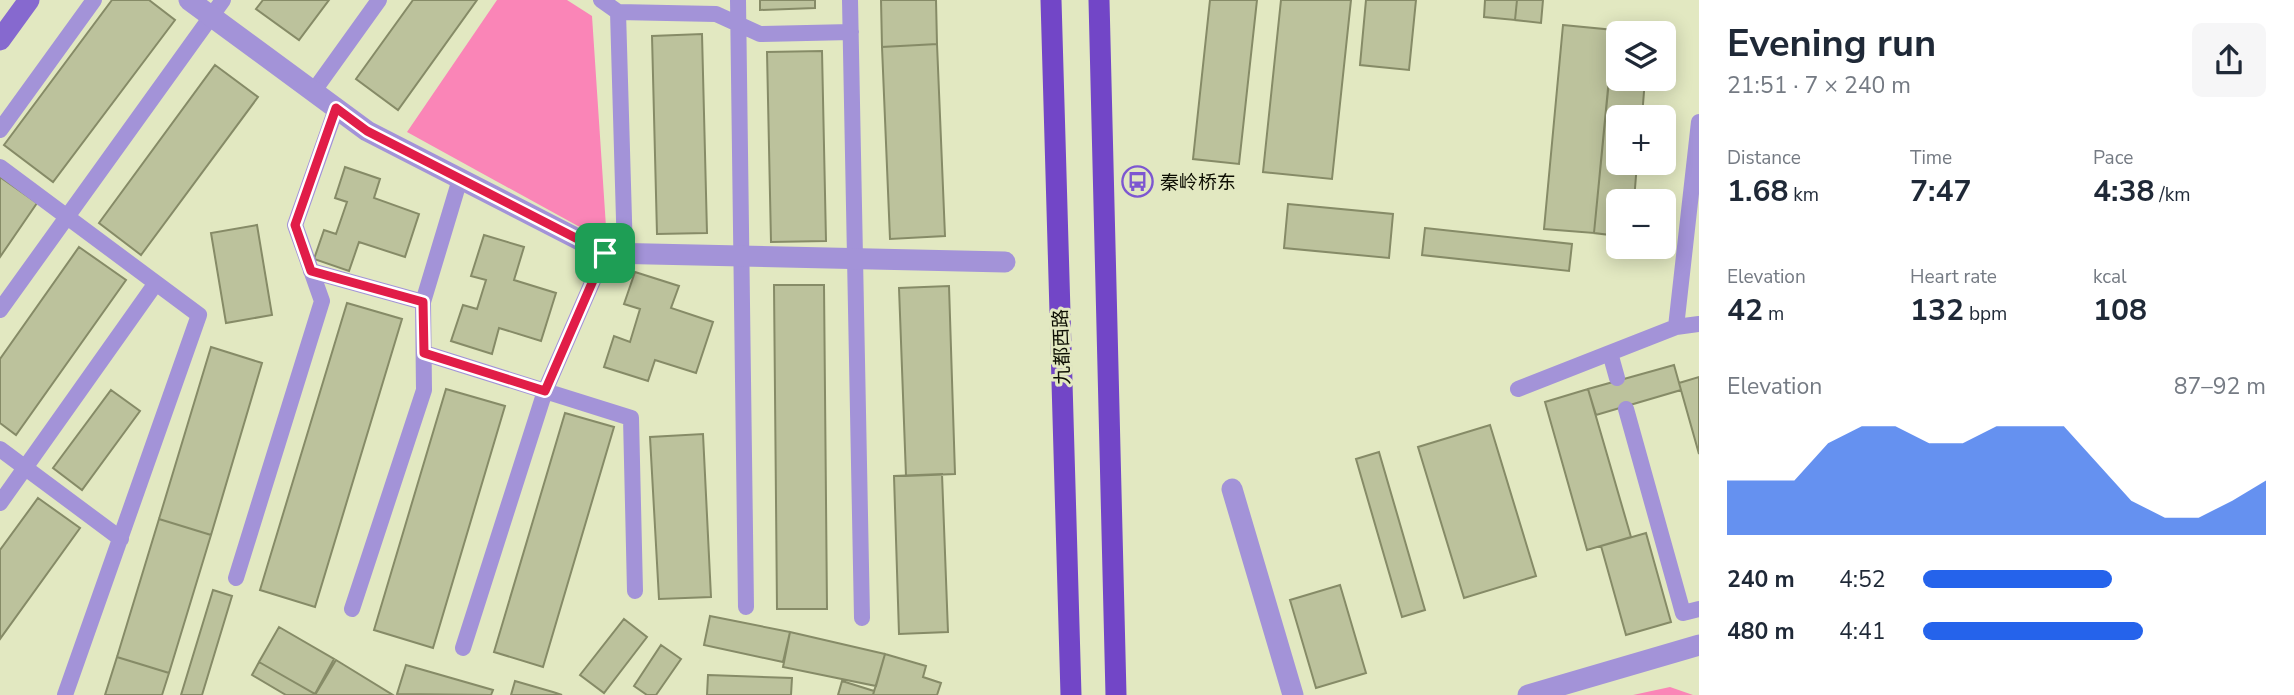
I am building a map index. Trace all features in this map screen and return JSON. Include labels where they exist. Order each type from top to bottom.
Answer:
[{"type":"main road","points":[[0,40],[29,0]]},
{"type":"main road","name":"九都西路","points":[[1051,0],[1071,695]]},
{"type":"main road","points":[[1099,0],[1116,695]]},
{"type":"street","points":[[189,0],[217,8],[313,92],[367,131],[615,254],[1005,262]]},
{"type":"street","points":[[1232,489],[1293,695]]},
{"type":"street","points":[[1528,695],[1699,645]]},
{"type":"lane","points":[[0,130],[94,0]]},
{"type":"lane","points":[[313,92],[379,0]]},
{"type":"lane","points":[[601,0],[618,12],[716,13],[760,34],[851,32]]},
{"type":"lane","points":[[738,0],[746,607]]},
{"type":"lane","points":[[850,0],[862,618]]},
{"type":"lane","points":[[0,310],[217,8]]},
{"type":"lane","points":[[463,648],[545,391],[615,254],[618,12]]},
{"type":"lane","points":[[236,578],[321,301],[295,225],[336,108]]},
{"type":"lane","points":[[1676,327],[1699,122]]},
{"type":"lane","points":[[0,167],[199,315],[65,695]]},
{"type":"lane","points":[[352,610],[424,390],[423,302],[460,179]]},
{"type":"lane","points":[[311,271],[423,302]]},
{"type":"lane","points":[[0,503],[156,283]]},
{"type":"lane","points":[[1518,389],[1676,327],[1699,324]]},
{"type":"lane","points":[[424,353],[631,418],[635,591]]},
{"type":"lane","points":[[1609,353],[1617,378]]},
{"type":"lane","points":[[1626,409],[1683,613],[1699,609]]},
{"type":"lane","points":[[0,449],[121,539]]},
{"type":"shaded area","points":[[497,0],[567,0],[592,16],[607,242],[407,132]]},
{"type":"shaded area","points":[[1670,687],[1693,695],[1633,695]]},
{"type":"building","points":[[112,0],[149,0],[175,20],[53,182],[4,145]]},
{"type":"building","points":[[263,0],[329,0],[299,40],[256,9]]},
{"type":"building","points":[[413,0],[477,0],[398,110],[356,79]]},
{"type":"building","points":[[760,0],[815,0],[815,8],[760,10]]},
{"type":"building","points":[[881,0],[936,0],[937,44],[882,47]]},
{"type":"building","points":[[1210,0],[1257,0],[1239,164],[1193,159]]},
{"type":"building","points":[[1281,0],[1351,0],[1332,179],[1263,172]]},
{"type":"building","points":[[1366,0],[1416,0],[1409,70],[1360,65]]},
{"type":"building","points":[[1485,0],[1517,0],[1515,20],[1484,17]]},
{"type":"building","points":[[1517,0],[1543,0],[1541,23],[1515,20]]},
{"type":"building","points":[[1563,25],[1606,29],[1608,91],[1594,233],[1544,229]]},
{"type":"building","points":[[702,34],[707,233],[657,234],[652,36]]},
{"type":"building","points":[[937,44],[945,236],[890,239],[882,47]]},
{"type":"building","points":[[822,51],[826,241],[771,242],[767,52]]},
{"type":"building","points":[[215,65],[258,97],[141,255],[99,223]]},
{"type":"building","points":[[1608,91],[1644,91],[1643,105],[1606,105]]},
{"type":"building","points":[[1606,109],[1606,175],[1636,175],[1635,189],[1606,189],[1606,234],[1594,233]]},
{"type":"building","points":[[345,167],[380,179],[374,198],[419,214],[405,257],[359,242],[349,271],[314,259],[324,230],[336,234],[347,202],[335,198]]},
{"type":"building","points":[[0,177],[37,203],[0,257]]},
{"type":"building","points":[[1288,204],[1393,214],[1389,258],[1284,248]]},
{"type":"building","points":[[257,225],[272,315],[226,323],[211,233]]},
{"type":"building","points":[[1425,228],[1572,244],[1569,271],[1422,255]]},
{"type":"building","points":[[484,235],[524,247],[514,280],[556,293],[541,341],[499,328],[492,354],[451,341],[463,305],[477,309],[486,280],[471,276]]},
{"type":"building","points":[[79,247],[126,280],[16,435],[0,423],[0,359]]},
{"type":"building","points":[[635,272],[679,286],[671,308],[713,322],[696,373],[655,360],[648,381],[604,367],[614,336],[630,342],[640,309],[624,304]]},
{"type":"building","points":[[774,285],[824,285],[827,609],[777,609]]},
{"type":"building","points":[[949,286],[955,474],[906,476],[899,288]]},
{"type":"building","points":[[347,303],[402,319],[315,607],[260,590]]},
{"type":"building","points":[[211,347],[262,363],[211,535],[159,519]]},
{"type":"building","points":[[1674,365],[1681,390],[1596,415],[1588,389]]},
{"type":"building","points":[[1699,377],[1699,454],[1679,383]]},
{"type":"building","points":[[446,389],[505,406],[433,648],[374,630]]},
{"type":"building","points":[[1588,389],[1631,537],[1587,550],[1545,402]]},
{"type":"building","points":[[111,390],[140,411],[82,490],[53,468]]},
{"type":"building","points":[[565,413],[614,427],[543,667],[494,652]]},
{"type":"building","points":[[1490,425],[1536,576],[1464,598],[1418,447]]},
{"type":"building","points":[[703,434],[711,597],[659,599],[650,437]]},
{"type":"building","points":[[1379,452],[1425,610],[1402,617],[1356,459]]},
{"type":"building","points":[[942,474],[948,632],[899,634],[894,476]]},
{"type":"building","points":[[38,498],[80,528],[0,639],[0,550]]},
{"type":"building","points":[[159,519],[211,535],[169,673],[117,657]]},
{"type":"building","points":[[1646,533],[1671,622],[1626,635],[1601,546]]},
{"type":"building","points":[[1340,585],[1366,673],[1316,688],[1290,600]]},
{"type":"building","points":[[213,590],[232,596],[202,695],[181,695]]},
{"type":"building","points":[[710,616],[790,632],[783,662],[704,645]]},
{"type":"building","points":[[624,619],[647,637],[604,693],[580,675]]},
{"type":"building","points":[[279,627],[334,659],[315,694],[259,662]]},
{"type":"building","points":[[790,632],[885,654],[876,686],[783,667]]},
{"type":"building","points":[[661,645],[681,659],[656,695],[647,695],[634,686]]},
{"type":"building","points":[[885,654],[926,666],[923,677],[941,683],[937,695],[873,695]]},
{"type":"building","points":[[117,657],[169,673],[162,695],[105,695]]},
{"type":"building","points":[[336,660],[393,695],[315,695]]},
{"type":"building","points":[[259,662],[315,694],[286,695],[252,675]]},
{"type":"building","points":[[406,665],[493,690],[491,695],[397,694]]},
{"type":"building","points":[[708,675],[792,678],[791,695],[707,695]]},
{"type":"building","points":[[515,681],[553,692],[562,695],[511,695]]},
{"type":"building","points":[[842,681],[874,691],[873,695],[838,695]]},
{"type":"place","name":"秦岭桥东","points":[[1137,182]]},
{"type":"route","points":[[336,108],[367,131],[605,253],[545,391],[424,353],[423,302],[311,271],[295,225],[336,108]]}]
